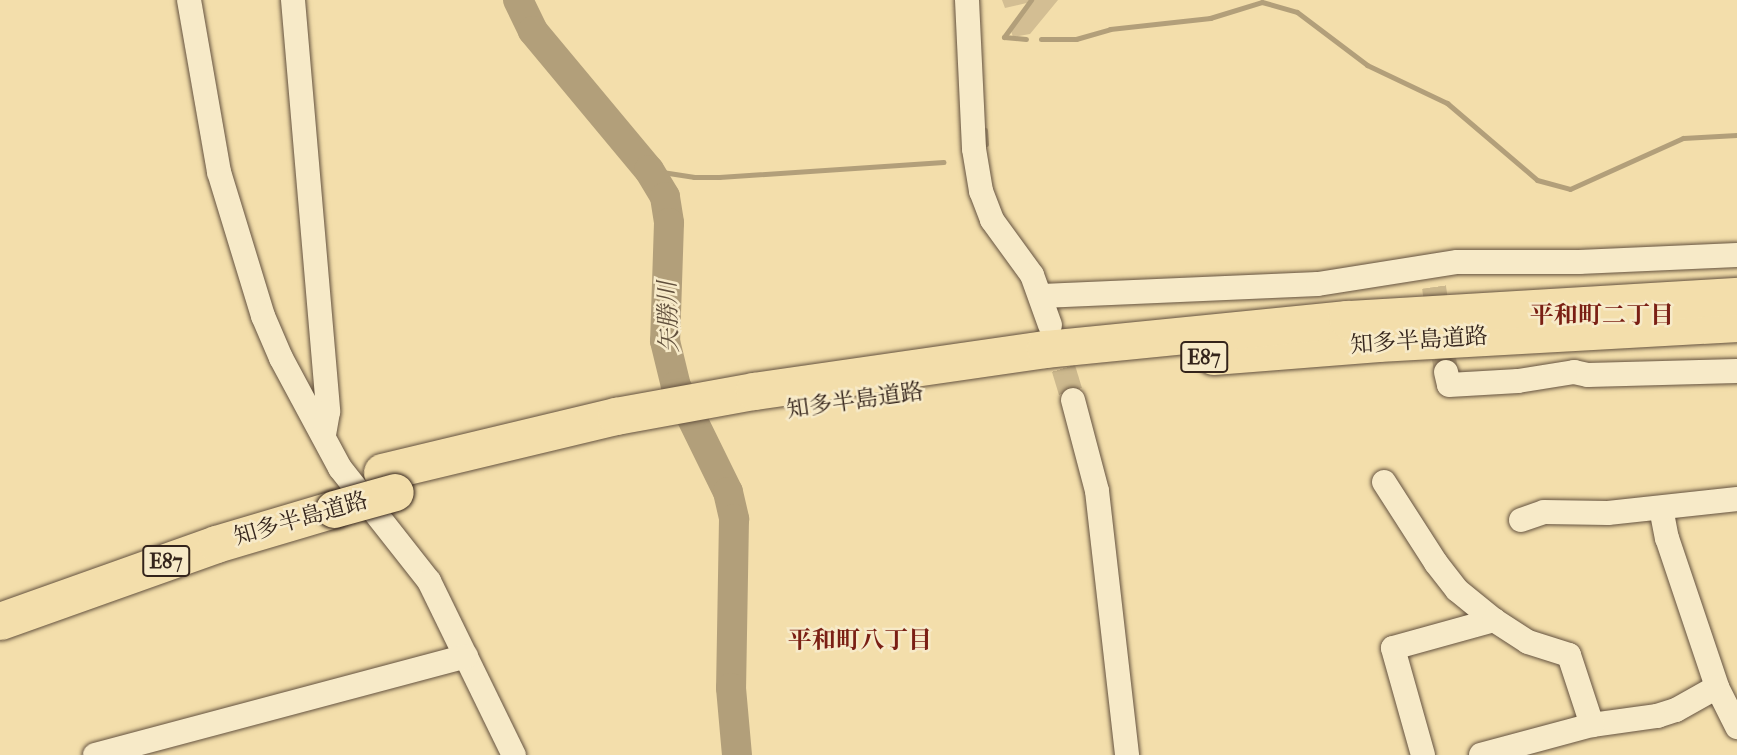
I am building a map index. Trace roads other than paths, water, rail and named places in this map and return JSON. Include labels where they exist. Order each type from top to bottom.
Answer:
[{"type":"highway","points":[[1347,319],[1366,304],[1737,283]]},
{"type":"highway","name":"知多半島道路","points":[[0,596],[145,544],[388,482],[619,428],[1045,349],[1347,319],[1737,296]]},
{"type":"highway","name":"知多半島道路","points":[[758,403],[1209,357],[1737,323]]},
{"type":"highway","points":[[1648,327],[1677,341],[1737,340]]},
{"type":"highway","name":"知多半島道路","points":[[0,621],[216,544],[330,498]]},
{"type":"street","points":[[190,0],[219,172],[263,316],[340,468],[429,581],[514,755]]},
{"type":"street","points":[[293,0],[328,412],[324,434]]},
{"type":"street","points":[[967,0],[974,149],[981,191],[992,220],[1032,275],[1042,296],[1050,325]]},
{"type":"street","points":[[1042,296],[1318,284],[1433,276],[1469,261],[1579,262],[1737,255]]},
{"type":"street","points":[[1446,372],[1449,385],[1518,381],[1574,372],[1588,375],[1737,371]]},
{"type":"street","points":[[1073,400],[1097,491],[1127,755]]},
{"type":"street","points":[[1384,482],[1450,581],[1494,620],[1528,642],[1569,655],[1592,725]]},
{"type":"street","points":[[1521,520],[1544,512],[1608,513],[1737,499]]},
{"type":"street","points":[[1661,508],[1667,538],[1717,687],[1737,727]]},
{"type":"street","points":[[1423,755],[1393,648],[1494,620]]},
{"type":"street","points":[[95,755],[466,656]]},
{"type":"street","points":[[1481,755],[1592,725],[1657,716],[1676,710],[1717,687]]},
{"type":"waterway","name":"矢勝川","points":[[518,0],[533,31],[649,170],[665,197],[669,223],[665,341],[676,386],[728,492],[734,519],[731,688],[737,755]]},
{"type":"waterway","points":[[1004,37],[1031,0]]},
{"type":"waterway","points":[[1041,39],[1076,39],[1110,29],[1210,18],[1262,2],[1297,12],[1367,65],[1447,103],[1537,180],[1570,189],[1683,138],[1737,135]]},
{"type":"waterway","points":[[1004,37],[1026,39]]},
{"type":"waterway","points":[[985,130],[986,144]]},
{"type":"waterway","points":[[649,170],[694,177],[719,177],[944,162]]},
{"type":"tunnel","points":[[1434,287],[1446,372]]},
{"type":"tunnel","points":[[1053,334],[1073,400]]},
{"type":"district","name":"平和町二丁目","points":[[1602,316]]},
{"type":"district","name":"平和町八丁目","points":[[860,641]]}]
